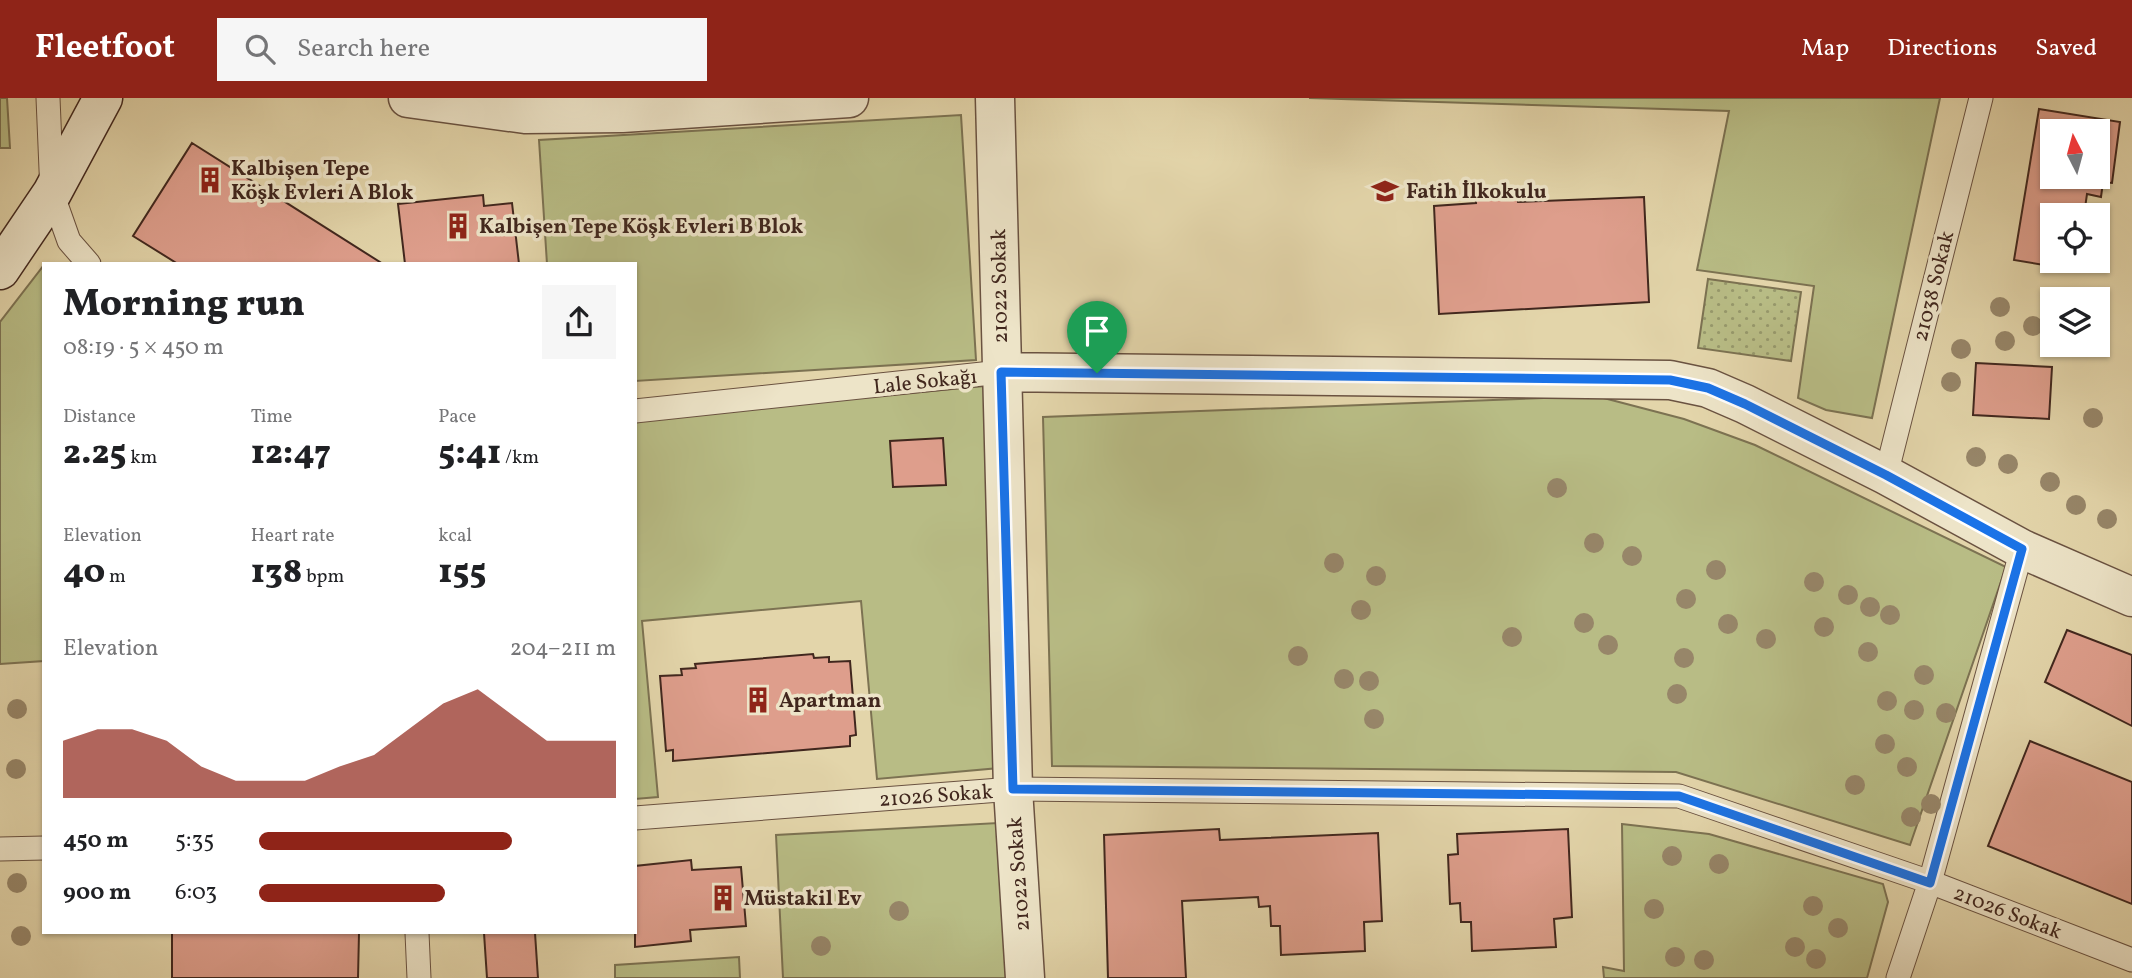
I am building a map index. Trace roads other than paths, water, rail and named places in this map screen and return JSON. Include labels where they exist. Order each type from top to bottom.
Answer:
[{"type":"street","points":[[0,270],[52,193],[103,98]]},
{"type":"street","points":[[408,98],[539,114],[622,113],[849,98]]},
{"type":"street","name":"21022 Sokak","points":[[995,98],[1013,789],[1025,978]]},
{"type":"street","name":"Lale Sokağı","points":[[1001,372],[1670,380],[1708,388],[1745,404],[1886,475],[2022,549],[2132,597]]},
{"type":"lane","points":[[48,98],[52,193],[69,241],[87,262]]},
{"type":"lane","name":"21038 Sokak","points":[[1886,475],[1980,98]]},
{"type":"lane","name":"Lale Sokağı","points":[[637,411],[1001,372]]},
{"type":"lane","points":[[1898,978],[1930,883],[2022,549]]},
{"type":"lane","name":"21026 Sokak","points":[[637,818],[1013,789],[1679,796],[1930,883],[2132,960]]},
{"type":"lane","points":[[0,849],[42,848]]},
{"type":"lane","points":[[417,934],[419,978]]},
{"type":"place","name":"Kalbişen Tepe Köşk Evleri A Blok","points":[[210,180]]},
{"type":"place","name":"Fatih İlkokulu","points":[[1385,191]]},
{"type":"place","name":"Kalbişen Tepe Köşk Evleri B Blok","points":[[458,226]]},
{"type":"place","name":"Apartman","points":[[758,700]]},
{"type":"place","name":"Müstakil Ev","points":[[723,898]]}]
